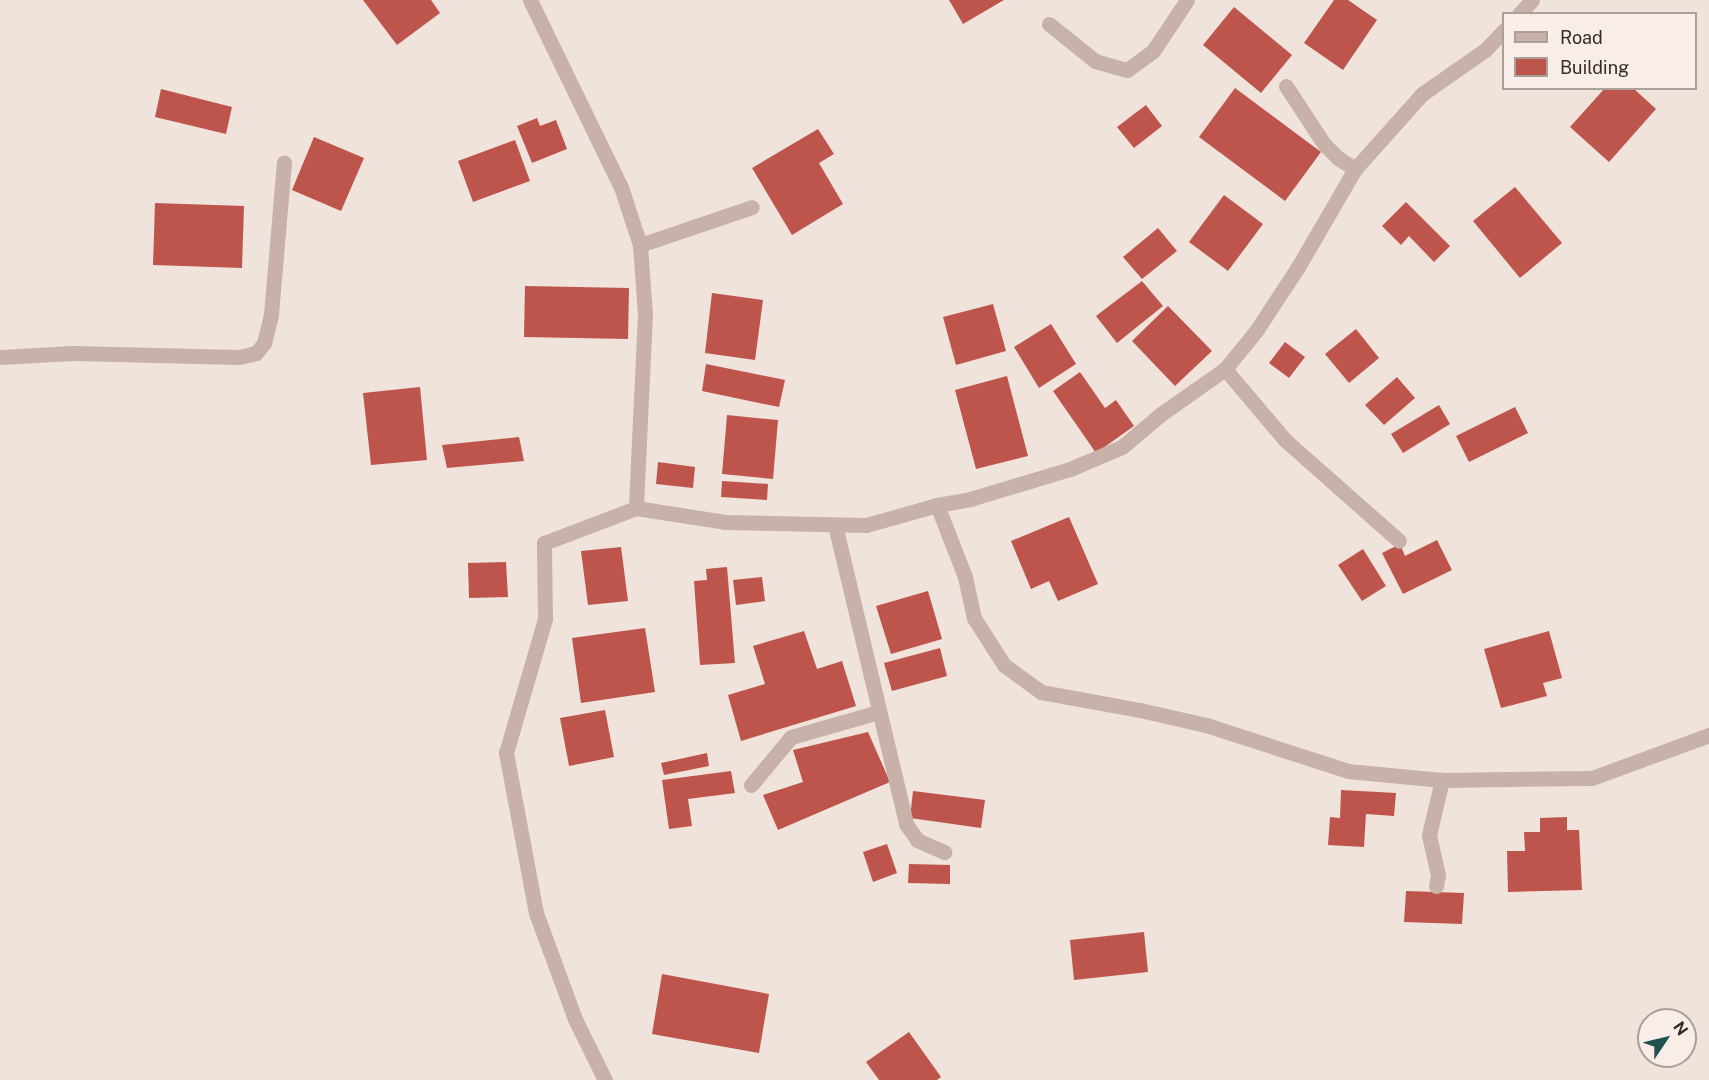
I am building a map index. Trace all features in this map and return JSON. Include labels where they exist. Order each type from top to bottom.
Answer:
[{"type":"street","points":[[530,0],[621,187],[640,245],[645,314],[636,508]]},
{"type":"street","points":[[1049,24],[1095,62],[1127,70],[1153,51],[1187,0]]},
{"type":"street","points":[[1521,12],[1532,0]]},
{"type":"street","points":[[605,1080],[575,1019],[536,912],[506,753],[545,619],[544,543],[636,508],[725,522],[866,525],[937,505],[970,499],[1070,469],[1122,447],[1161,414],[1225,369],[1256,332],[1298,267],[1355,169],[1422,94],[1485,50],[1502,31]]},
{"type":"street","points":[[1286,86],[1324,144],[1338,158],[1355,169]]},
{"type":"street","points":[[0,357],[73,353],[239,357],[256,353],[264,343],[271,314],[284,163]]},
{"type":"street","points":[[640,245],[752,207]]},
{"type":"street","points":[[1225,369],[1285,440],[1399,541]]},
{"type":"street","points":[[937,505],[965,577],[974,618],[1004,665],[1041,692],[1206,725],[1348,771],[1442,780],[1592,778],[1709,735]]},
{"type":"street","points":[[834,525],[906,824],[917,840],[944,852]]},
{"type":"street","points":[[751,785],[791,737],[878,712]]},
{"type":"street","points":[[1436,886],[1438,875],[1430,834],[1442,780]]},
{"type":"building","points":[[363,0],[431,0],[440,13],[397,45]]},
{"type":"building","points":[[949,0],[1004,0],[963,24]]},
{"type":"building","points":[[1334,0],[1348,0],[1377,20],[1343,70],[1304,43]]},
{"type":"building","points":[[1234,7],[1292,55],[1261,93],[1203,45]]},
{"type":"building","points":[[1235,88],[1321,152],[1285,201],[1199,137]]},
{"type":"building","points":[[161,89],[232,107],[226,134],[155,117]]},
{"type":"building","points":[[1603,90],[1635,90],[1656,109],[1609,162],[1570,127]]},
{"type":"building","points":[[1146,105],[1162,126],[1134,148],[1117,127]]},
{"type":"building","points":[[537,118],[540,126],[556,120],[567,149],[532,163],[517,126]]},
{"type":"building","points":[[818,129],[834,154],[819,163],[843,204],[792,235],[752,168]]},
{"type":"building","points":[[314,137],[364,158],[341,211],[292,190]]},
{"type":"building","points":[[515,140],[530,181],[473,202],[458,161]]},
{"type":"building","points":[[1515,187],[1562,243],[1520,278],[1473,221]]},
{"type":"building","points":[[1224,195],[1263,224],[1228,271],[1189,242]]},
{"type":"building","points":[[1406,202],[1450,246],[1434,262],[1409,236],[1401,245],[1382,226]]},
{"type":"building","points":[[155,203],[244,206],[242,268],[153,265]]},
{"type":"building","points":[[1158,228],[1177,251],[1142,279],[1123,257]]},
{"type":"building","points":[[1142,281],[1163,306],[1117,343],[1096,316]]},
{"type":"building","points":[[525,286],[629,288],[628,339],[524,337]]},
{"type":"building","points":[[712,293],[763,300],[755,360],[705,353]]},
{"type":"building","points":[[993,304],[1006,351],[956,365],[943,317]]},
{"type":"building","points":[[1168,306],[1212,351],[1175,386],[1132,341]]},
{"type":"building","points":[[1051,324],[1076,364],[1039,388],[1014,347]]},
{"type":"building","points":[[1356,329],[1379,358],[1349,383],[1325,354]]},
{"type":"building","points":[[1285,342],[1305,357],[1289,378],[1269,363]]},
{"type":"building","points":[[706,364],[785,380],[779,407],[702,391]]},
{"type":"building","points":[[1080,372],[1105,408],[1116,400],[1134,426],[1096,453],[1053,391]]},
{"type":"building","points":[[1007,376],[1028,456],[976,469],[955,390]]},
{"type":"building","points":[[1397,377],[1415,398],[1384,425],[1365,405]]},
{"type":"building","points":[[420,387],[427,460],[371,465],[363,393]]},
{"type":"building","points":[[1439,405],[1450,424],[1403,453],[1391,434]]},
{"type":"building","points":[[1515,407],[1528,433],[1469,462],[1456,436]]},
{"type":"building","points":[[727,415],[778,420],[773,479],[722,474]]},
{"type":"building","points":[[519,437],[524,461],[447,468],[442,445]]},
{"type":"building","points":[[658,462],[695,467],[693,488],[656,484]]},
{"type":"building","points":[[722,481],[768,484],[767,500],[721,497]]},
{"type":"building","points":[[1069,517],[1098,584],[1058,601],[1049,581],[1031,589],[1011,541]]},
{"type":"building","points":[[1437,540],[1452,570],[1403,594],[1382,553],[1400,544],[1405,556]]},
{"type":"building","points":[[621,547],[628,601],[588,605],[581,551]]},
{"type":"building","points":[[1363,549],[1386,586],[1362,601],[1338,565]]},
{"type":"building","points":[[506,562],[508,597],[469,598],[468,563]]},
{"type":"building","points":[[727,567],[735,663],[700,665],[694,581],[707,580],[706,569]]},
{"type":"building","points":[[762,577],[765,601],[736,605],[733,580]]},
{"type":"building","points":[[928,591],[942,639],[891,654],[876,606]]},
{"type":"building","points":[[645,628],[655,692],[581,703],[572,638]]},
{"type":"building","points":[[804,631],[817,669],[842,661],[856,706],[741,741],[728,695],[765,684],[753,646]]},
{"type":"building","points":[[1549,631],[1562,678],[1543,683],[1547,696],[1501,708],[1484,649]]},
{"type":"building","points":[[940,648],[947,676],[892,691],[884,663]]},
{"type":"building","points":[[605,710],[614,757],[569,766],[560,718]]},
{"type":"building","points":[[868,732],[890,782],[778,830],[763,795],[803,782],[793,750]]},
{"type":"building","points":[[707,753],[709,766],[664,775],[661,763]]},
{"type":"building","points":[[731,771],[735,793],[688,799],[692,826],[669,829],[662,780]]},
{"type":"building","points":[[1341,790],[1396,793],[1394,816],[1366,814],[1364,847],[1328,845],[1330,817],[1340,818]]},
{"type":"building","points":[[913,791],[985,800],[981,828],[910,818]]},
{"type":"building","points":[[1567,817],[1567,830],[1579,830],[1582,890],[1508,892],[1507,851],[1525,851],[1524,832],[1540,832],[1540,818]]},
{"type":"building","points":[[887,844],[897,873],[873,882],[863,852]]},
{"type":"building","points":[[909,864],[950,865],[950,884],[908,883]]},
{"type":"building","points":[[1406,891],[1464,893],[1462,924],[1404,922]]},
{"type":"building","points":[[1144,932],[1148,972],[1074,980],[1070,940]]},
{"type":"building","points":[[662,974],[769,994],[759,1053],[652,1034]]},
{"type":"building","points":[[909,1032],[941,1077],[937,1080],[879,1080],[866,1062]]}]
